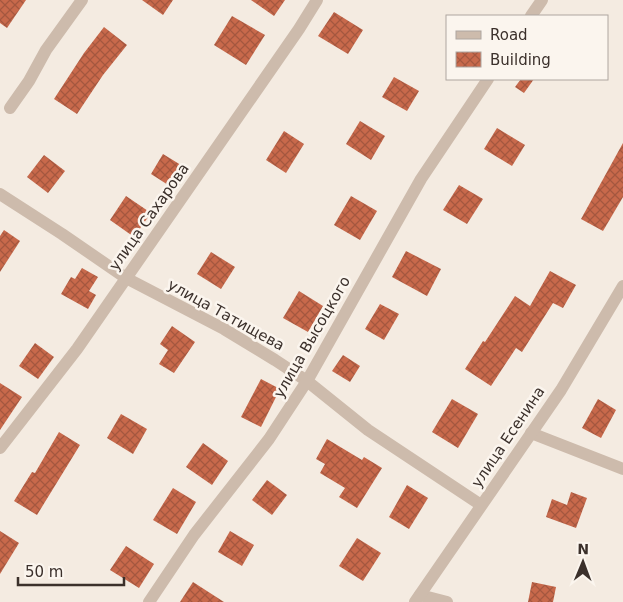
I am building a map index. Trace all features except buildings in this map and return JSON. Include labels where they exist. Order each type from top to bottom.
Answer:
[{"type":"street","points":[[10,108],[29,81],[46,50],[82,0]]},
{"type":"street","name":"улица Сахарова","points":[[0,448],[77,349],[299,29],[317,0]]},
{"type":"street","points":[[532,15],[542,0]]},
{"type":"street","name":"улица Высоцкого","points":[[149,602],[194,535],[269,439],[307,381],[421,180],[487,80]]},
{"type":"street","name":"улица Татищева","points":[[0,194],[126,278],[224,329],[307,381],[368,430],[481,505]]},
{"type":"street","name":"улица Есенина","points":[[418,598],[560,390],[623,286]]},
{"type":"street","points":[[531,433],[623,470]]},
{"type":"street","points":[[418,598],[447,602]]}]
